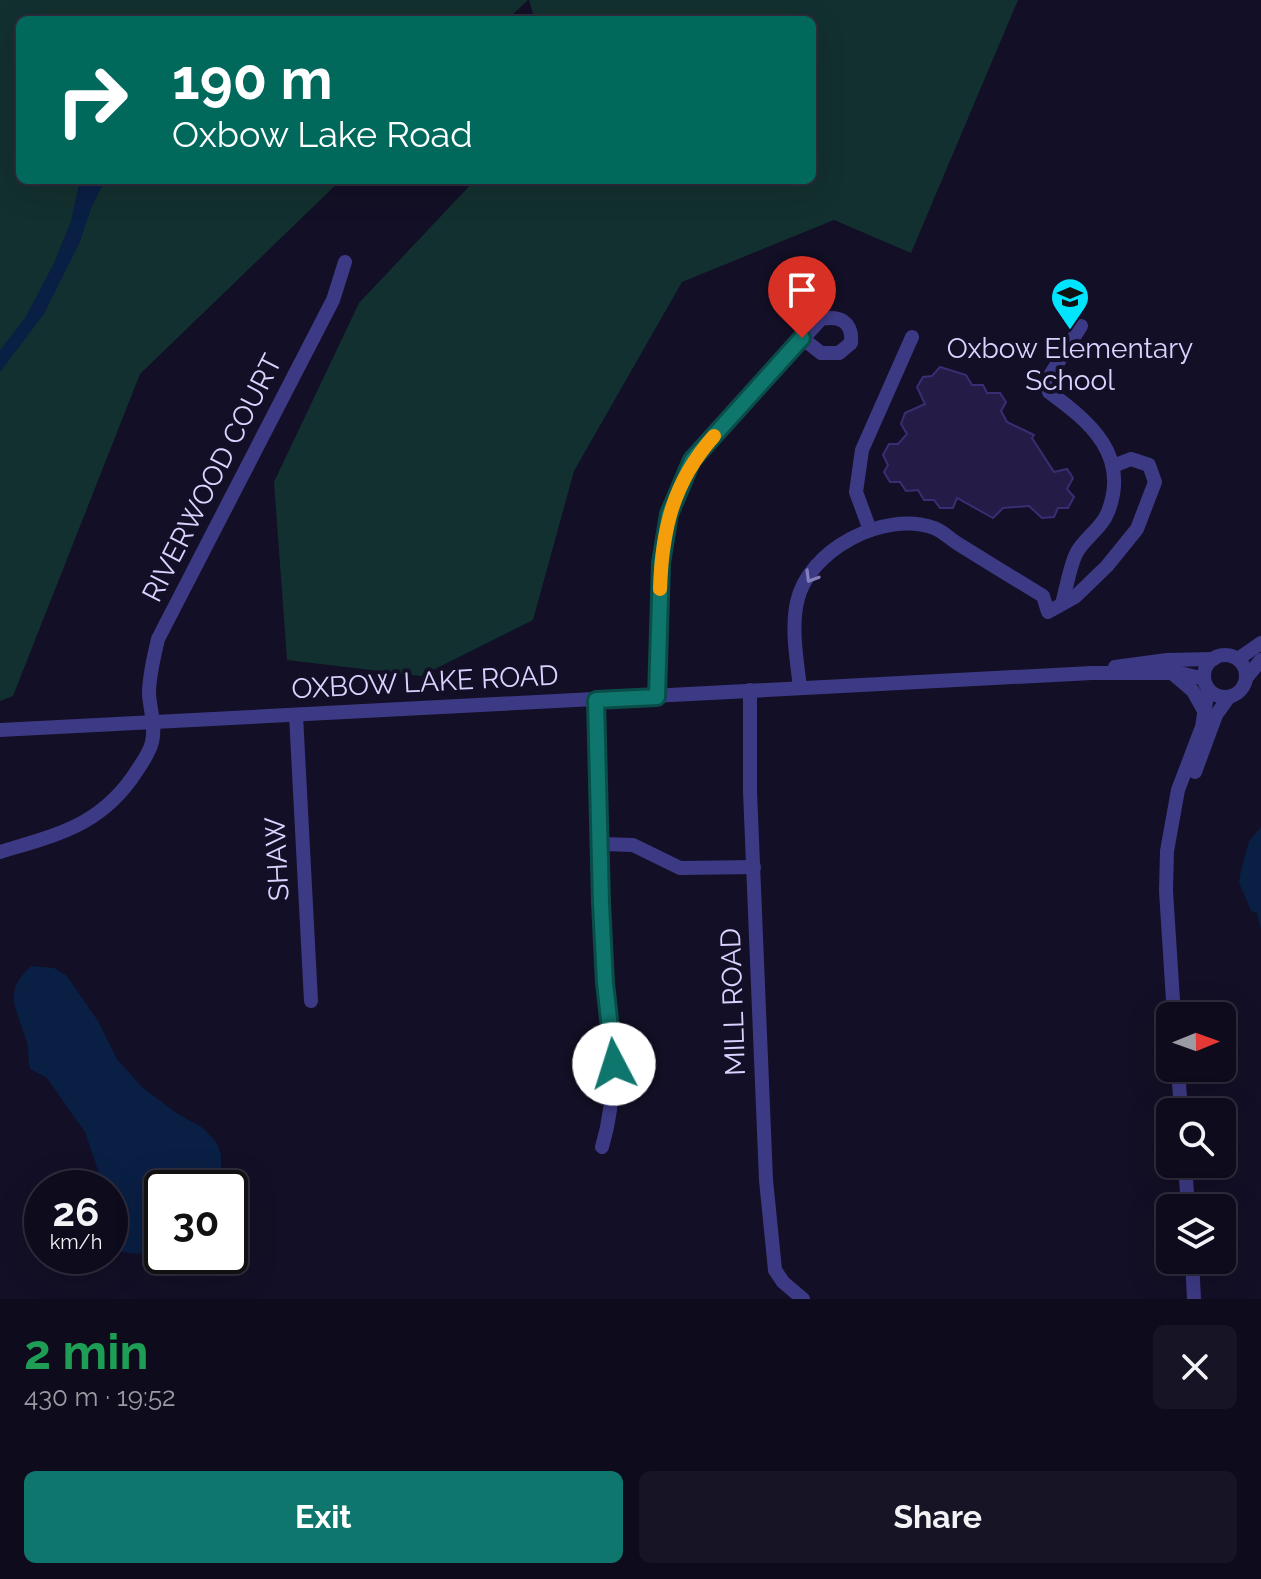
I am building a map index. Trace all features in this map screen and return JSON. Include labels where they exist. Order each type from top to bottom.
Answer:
[{"type":"street","name":"RIVERWOOD COURT","points":[[0,852],[78,826],[103,812],[124,792],[148,753],[153,723],[149,678],[158,639],[333,300],[345,262]]},
{"type":"street","points":[[1062,604],[1076,553],[1108,514],[1114,486],[1113,466],[1098,432],[1049,392],[1047,380],[1081,326]]},
{"type":"street","points":[[870,530],[856,492],[862,450],[912,337]]},
{"type":"street","points":[[657,697],[661,563],[669,514],[692,460],[802,338]]},
{"type":"street","points":[[800,688],[795,636],[797,600],[815,568],[839,544],[870,530],[908,525],[935,528],[1043,596],[1048,612],[1075,597],[1107,566],[1137,529],[1155,482],[1149,465],[1131,459],[1113,466]]},
{"type":"street","points":[[1238,659],[1261,643]]},
{"type":"street","points":[[1173,1002],[1165,878],[1168,838],[1178,795],[1205,712],[1206,668],[1214,659],[1226,656],[1238,659],[1247,677]]},
{"type":"street","name":"OXBOW LAKE ROAD","points":[[1092,673],[1146,662],[1214,659]]},
{"type":"street","points":[[1178,795],[1198,766],[1216,715],[1229,697],[1241,691],[1247,677],[1261,660]]},
{"type":"street","name":"OXBOW LAKE ROAD","points":[[0,730],[1092,673],[1172,672],[1206,684]]},
{"type":"street","points":[[1172,672],[1193,691],[1205,712]]},
{"type":"street","points":[[1206,684],[1215,695],[1229,697]]},
{"type":"street","name":"MILL ROAD","points":[[750,690],[749,754],[766,1180],[775,1270],[783,1282],[803,1299]]},
{"type":"street","points":[[596,700],[605,983],[614,1091],[602,1147]]},
{"type":"street","name":"SHAW","points":[[296,715],[311,1001]]},
{"type":"street","points":[[601,844],[633,845],[680,868],[754,867]]},
{"type":"street","points":[[1193,1274],[1194,1299]]},
{"type":"green space","points":[[0,0],[528,0],[511,16],[16,16],[16,184],[337,184],[140,374],[13,696],[0,701]]},
{"type":"green space","points":[[529,0],[1018,0],[911,253],[834,220],[682,282],[574,471],[533,620],[421,676],[287,660],[274,482],[359,303],[471,184],[816,184],[816,16],[534,16]]},
{"type":"water","points":[[79,184],[103,184],[79,244],[44,314],[0,372],[0,350],[25,318],[54,263],[71,221]]},
{"type":"water","points":[[1261,827],[1261,930],[1257,913],[1251,911],[1239,882],[1249,841]]},
{"type":"water","points":[[31,966],[54,968],[66,975],[98,1021],[117,1059],[142,1087],[176,1113],[203,1128],[216,1142],[221,1154],[221,1170],[144,1170],[144,1253],[128,1253],[128,1170],[98,1170],[85,1132],[47,1078],[30,1069],[27,1043],[14,1003],[16,985]]},
{"type":"building","points":[[940,367],[966,375],[972,385],[983,385],[987,393],[1000,393],[1006,402],[1001,411],[1007,422],[1034,435],[1032,438],[1054,472],[1067,469],[1073,478],[1067,489],[1074,497],[1068,508],[1058,508],[1054,517],[1042,518],[1029,506],[1003,508],[993,518],[957,498],[953,508],[940,508],[934,500],[924,500],[918,490],[906,491],[900,482],[890,482],[884,472],[888,465],[883,455],[889,444],[898,444],[907,434],[901,424],[905,413],[925,404],[917,387],[923,377],[932,376]]},
{"type":"slow traffic","points":[[660,589],[669,514],[692,460],[714,436]]},
{"type":"place","name":"Oxbow Elementary School","points":[[1070,331]]},
{"type":"route","points":[[614,1064],[605,983],[601,903],[596,700],[657,697],[661,563],[669,514],[692,460],[802,338]]}]
